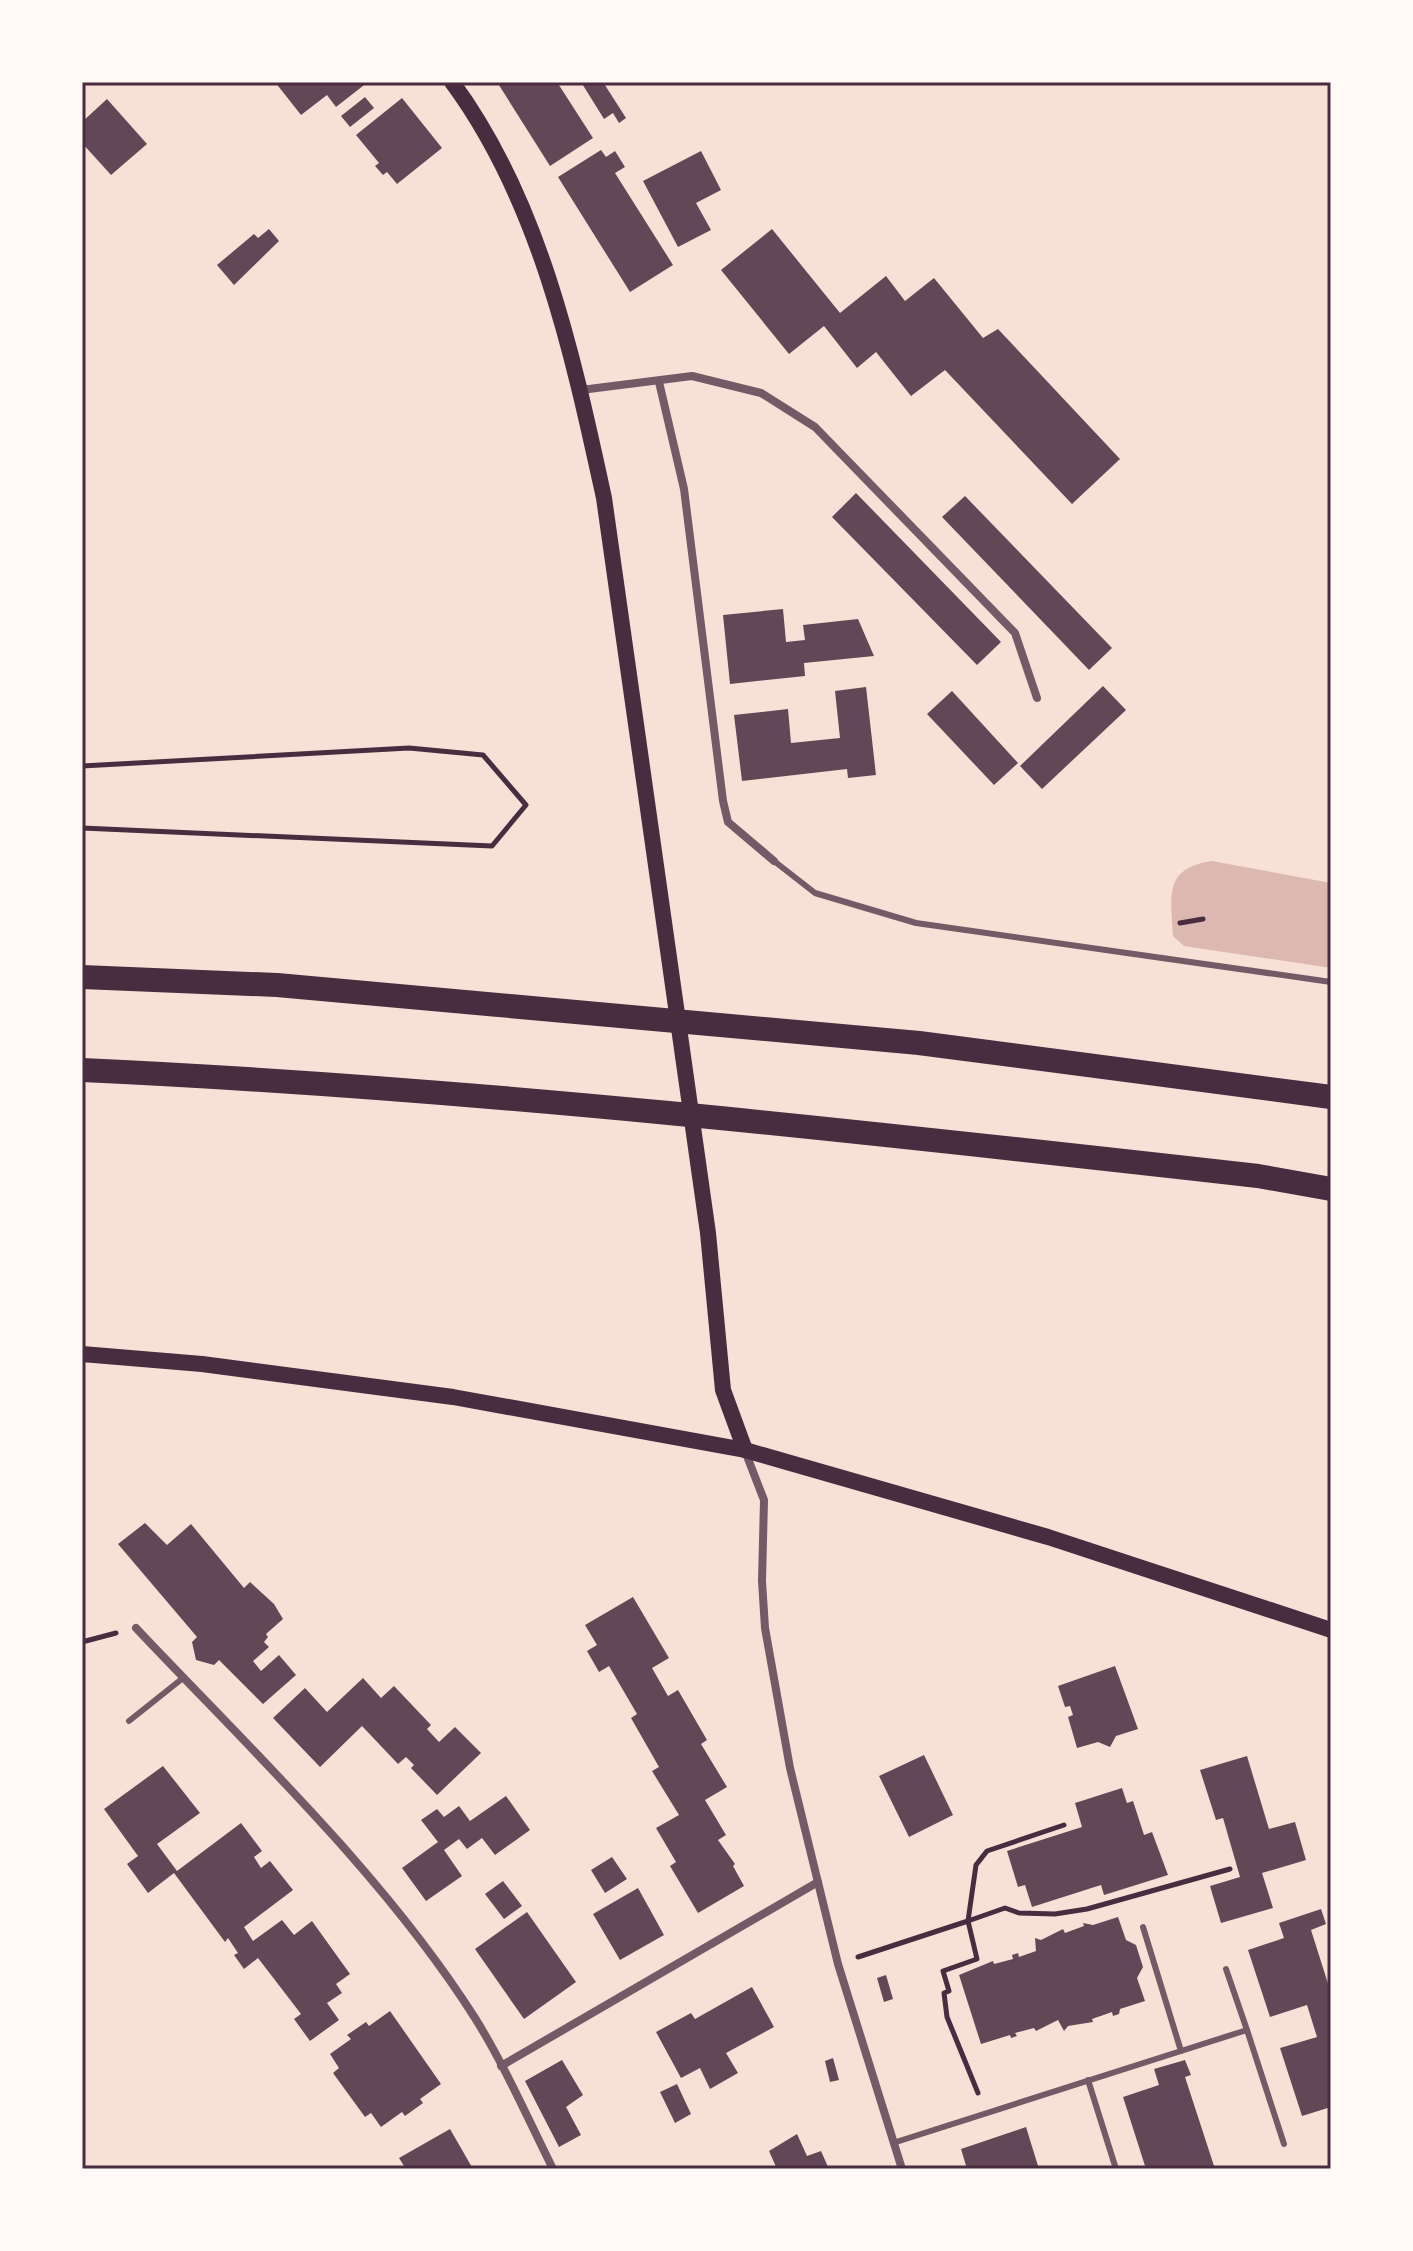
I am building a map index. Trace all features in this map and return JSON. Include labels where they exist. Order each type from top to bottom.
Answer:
[{"type":"highway","points":[[82,977],[277,985],[919,1043],[1331,1097]]},
{"type":"highway","points":[[82,1070],[272,1079],[743,1119],[1258,1176],[1331,1189]]},
{"type":"main road","points":[[452,82],[503,167],[538,254],[581,390],[604,498],[661,895],[708,1233],[723,1390],[745,1450]]},
{"type":"main road","points":[[82,1354],[202,1364],[453,1397],[745,1450],[1048,1537],[1331,1630]]},
{"type":"street","points":[[581,390],[692,376],[761,393],[815,427],[1015,633],[1037,698]]},
{"type":"street","points":[[659,382],[684,489],[728,822],[774,861]]},
{"type":"street","points":[[745,1450],[764,1500],[762,1581],[765,1628],[790,1768],[838,1964],[902,2169]]},
{"type":"street","points":[[136,1628],[321,1823],[423,1945],[475,2018],[553,2169]]},
{"type":"street","points":[[501,2066],[818,1882]]},
{"type":"lane","points":[[774,861],[815,893],[916,923],[1331,982]]},
{"type":"lane","points":[[129,1721],[183,1678]]},
{"type":"lane","points":[[1143,1927],[1181,2051]]},
{"type":"lane","points":[[1226,1969],[1284,2144]]},
{"type":"lane","points":[[893,2143],[1247,2030]]},
{"type":"lane","points":[[1088,2080],[1116,2169]]},
{"type":"path","points":[[82,766],[409,748],[483,755],[526,805],[492,846],[82,828]]},
{"type":"path","points":[[1180,923],[1203,919]]},
{"type":"path","points":[[82,1642],[136,1628]]},
{"type":"path","points":[[984,2114],[970,2068],[947,2017],[944,1993],[949,1991],[943,1971],[977,1959],[968,1921],[976,1865],[987,1851],[1064,1825]]},
{"type":"path","points":[[838,1964],[1005,1908],[1019,1913],[1055,1914],[1087,1909],[1230,1869]]},
{"type":"shaded area","points":[[1212,861],[1331,883],[1331,968],[1184,946],[1173,936],[1173,886],[1185,870]]},
{"type":"building","points":[[275,82],[368,82],[336,107],[327,95],[301,115]]},
{"type":"building","points":[[497,82],[557,82],[593,138],[550,166]]},
{"type":"building","points":[[581,82],[603,82],[626,118],[619,123],[613,113],[604,119]]},
{"type":"building","points":[[365,97],[374,108],[350,127],[341,116]]},
{"type":"building","points":[[402,98],[442,148],[397,184],[387,172],[383,175],[375,166],[379,163],[356,135]]},
{"type":"building","points":[[107,99],[147,144],[111,175],[82,143],[82,122]]},
{"type":"building","points":[[601,150],[606,157],[615,151],[625,167],[615,173],[673,265],[630,292],[558,177]]},
{"type":"building","points":[[701,151],[721,190],[696,203],[711,230],[678,247],[643,181]]},
{"type":"building","points":[[269,229],[279,241],[234,285],[217,265],[254,234],[258,238]]},
{"type":"building","points":[[772,229],[840,313],[886,276],[905,301],[934,278],[983,338],[998,329],[1120,459],[1072,504],[945,370],[911,396],[876,352],[857,368],[824,326],[789,354],[721,270]]},
{"type":"building","points":[[856,493],[1001,642],[977,665],[832,517]]},
{"type":"building","points":[[965,496],[1112,648],[1089,670],[942,517]]},
{"type":"building","points":[[783,609],[786,642],[805,640],[803,625],[858,619],[874,656],[804,663],[805,676],[730,684],[723,615]]},
{"type":"building","points":[[1103,686],[1126,710],[1042,789],[1020,766]]},
{"type":"building","points":[[866,687],[876,775],[848,778],[847,769],[742,781],[734,715],[788,709],[791,743],[840,738],[835,691]]},
{"type":"building","points":[[952,691],[1018,763],[994,785],[927,714]]},
{"type":"building","points":[[145,1523],[167,1545],[191,1524],[244,1588],[250,1582],[274,1604],[283,1619],[266,1634],[268,1637],[264,1642],[269,1647],[253,1661],[261,1671],[279,1655],[296,1675],[263,1704],[219,1660],[214,1665],[196,1660],[192,1642],[197,1637],[118,1544]]},
{"type":"building","points":[[633,1597],[669,1658],[652,1668],[668,1696],[678,1690],[707,1740],[701,1744],[727,1787],[705,1800],[726,1835],[718,1840],[735,1864],[733,1866],[744,1886],[698,1913],[670,1866],[676,1862],[656,1828],[679,1815],[652,1771],[659,1767],[631,1718],[637,1714],[609,1666],[599,1672],[587,1651],[597,1645],[585,1625]]},
{"type":"building","points":[[1115,1666],[1138,1729],[1116,1736],[1110,1747],[1098,1742],[1077,1748],[1068,1717],[1073,1715],[1070,1706],[1065,1707],[1058,1686]]},
{"type":"building","points":[[363,1678],[381,1698],[394,1686],[431,1725],[427,1729],[439,1742],[455,1727],[481,1753],[437,1795],[411,1768],[414,1765],[406,1757],[398,1764],[362,1726],[320,1767],[273,1718],[305,1688],[327,1712]]},
{"type":"building","points":[[924,1755],[953,1815],[909,1837],[879,1776]]},
{"type":"building","points":[[1247,1756],[1269,1829],[1295,1822],[1306,1860],[1262,1873],[1273,1908],[1221,1923],[1210,1886],[1240,1877],[1223,1818],[1216,1820],[1200,1770]]},
{"type":"building","points":[[163,1766],[200,1813],[157,1844],[177,1871],[241,1823],[262,1851],[254,1857],[261,1868],[270,1861],[293,1890],[244,1927],[253,1941],[282,1920],[294,1935],[312,1921],[350,1974],[336,1984],[342,1993],[327,2003],[339,2020],[310,2041],[294,2019],[301,2014],[258,1958],[244,1969],[234,1955],[238,1953],[228,1938],[225,1942],[174,1873],[148,1893],[127,1864],[138,1856],[104,1809]]},
{"type":"building","points":[[1122,1788],[1127,1803],[1133,1801],[1144,1835],[1152,1832],[1168,1875],[1104,1895],[1101,1885],[1032,1907],[1025,1885],[1018,1887],[1007,1851],[1082,1827],[1075,1803]]},
{"type":"building","points":[[506,1796],[530,1830],[495,1855],[482,1838],[467,1849],[459,1839],[444,1850],[462,1876],[426,1901],[402,1868],[438,1842],[421,1820],[437,1809],[444,1817],[459,1806],[470,1821]]},
{"type":"building","points":[[612,1857],[627,1879],[605,1893],[591,1870]]},
{"type":"building","points":[[503,1881],[522,1906],[504,1919],[485,1894]]},
{"type":"building","points":[[638,1888],[664,1935],[620,1960],[593,1914]]},
{"type":"building","points":[[1321,1909],[1326,1924],[1311,1930],[1331,1993],[1331,2107],[1302,2116],[1280,2048],[1317,2037],[1307,2005],[1270,2017],[1248,1950],[1284,1938],[1279,1923]]},
{"type":"building","points":[[527,1912],[576,1982],[524,2019],[475,1949]]},
{"type":"building","points":[[1118,1917],[1126,1940],[1136,1945],[1143,1967],[1137,1978],[1145,2001],[1120,2009],[1119,2014],[1113,2016],[1112,2012],[1092,2019],[1093,2022],[1068,2026],[1064,2031],[1058,2020],[1036,2031],[1034,2028],[1015,2033],[1017,2036],[1011,2038],[1010,2035],[981,2044],[959,1975],[993,1961],[994,1964],[1013,1959],[1012,1955],[1018,1953],[1019,1957],[1036,1951],[1035,1938],[1041,1940],[1063,1929],[1065,1933],[1084,1926],[1083,1923],[1093,1925]]},
{"type":"building","points":[[886,1975],[893,1999],[884,2002],[877,1978]]},
{"type":"building","points":[[752,1987],[774,2027],[726,2053],[738,2073],[710,2089],[700,2068],[681,2078],[656,2032],[691,2013],[695,2019]]},
{"type":"building","points":[[390,2011],[441,2084],[420,2099],[423,2103],[405,2116],[402,2112],[381,2127],[371,2113],[365,2117],[333,2073],[339,2068],[330,2054],[351,2039],[347,2035],[366,2022],[369,2026]]},
{"type":"building","points":[[833,2058],[839,2080],[830,2082],[825,2061]]},
{"type":"building","points":[[562,2060],[583,2095],[566,2107],[581,2135],[559,2147],[525,2081]]},
{"type":"building","points":[[1185,2060],[1191,2075],[1185,2077],[1215,2169],[1146,2169],[1123,2097],[1159,2085],[1154,2069]]},
{"type":"building","points":[[677,2084],[691,2114],[675,2123],[660,2092]]},
{"type":"building","points":[[1026,2127],[1039,2169],[967,2169],[961,2149]]},
{"type":"building","points":[[450,2129],[473,2169],[406,2169],[399,2158]]},
{"type":"building","points":[[797,2134],[807,2156],[821,2151],[829,2169],[777,2169],[769,2151]]}]
